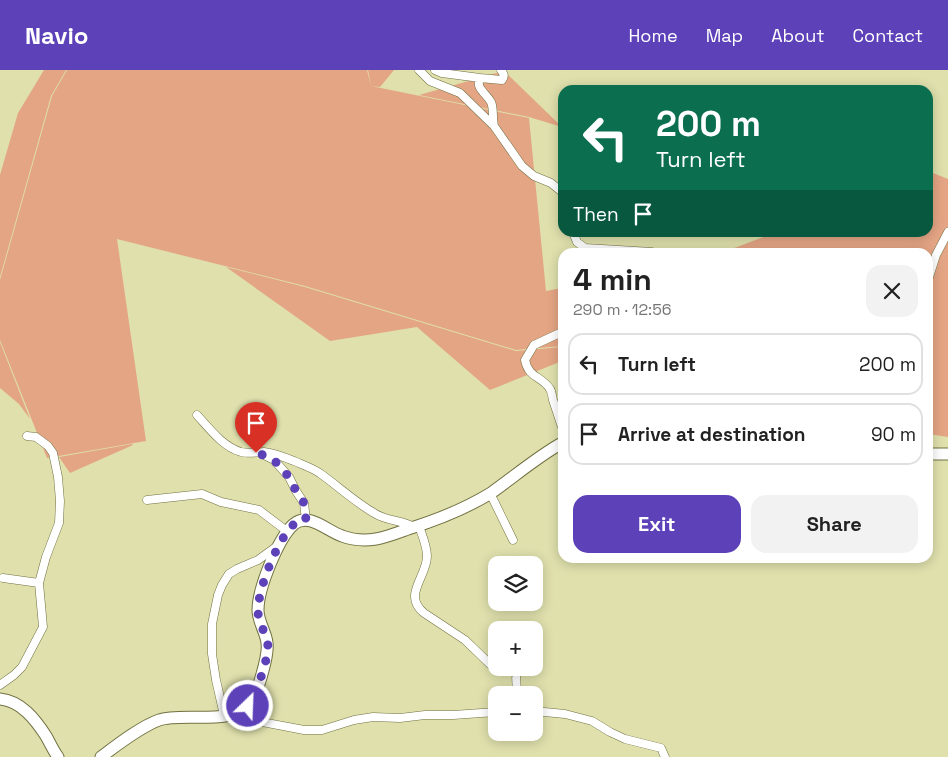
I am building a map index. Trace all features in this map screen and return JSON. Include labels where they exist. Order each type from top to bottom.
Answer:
[{"type":"street","points":[[419,70],[430,81],[460,93],[494,126],[522,166],[534,176],[551,183],[558,189]]},
{"type":"street","points":[[435,70],[442,73],[502,80],[504,73],[501,70]]},
{"type":"street","points":[[480,78],[478,85],[492,104],[494,126]]},
{"type":"street","points":[[933,264],[948,232]]},
{"type":"street","points":[[575,237],[577,242],[584,248]]},
{"type":"street","points":[[558,334],[534,345],[525,360],[527,367],[533,375],[542,380],[551,390],[558,415]]},
{"type":"street","points":[[197,416],[231,448],[241,452],[265,452],[284,457],[320,473],[374,514],[416,527],[426,548],[427,555],[414,598],[415,604],[424,613],[465,640],[493,667],[498,670],[512,671],[516,674],[517,686]]},
{"type":"street","points":[[0,684],[22,667],[43,627],[39,583],[46,557],[59,523],[58,476],[53,453],[48,446],[36,437],[27,436]]},
{"type":"street","points":[[101,757],[145,727],[159,720],[175,717],[202,718],[229,714],[245,709],[251,702],[267,656],[268,644],[259,619],[258,608],[261,589],[270,562],[288,532],[296,523],[306,520],[315,522],[337,534],[359,540],[383,538],[456,511],[490,493],[558,446]]},
{"type":"street","points":[[256,453],[270,457],[289,477],[304,503],[306,520]]},
{"type":"street","points":[[933,454],[948,454]]},
{"type":"street","points":[[490,493],[512,540]]},
{"type":"street","points":[[147,500],[202,494],[220,502],[259,510],[288,532]]},
{"type":"street","points":[[229,714],[216,680],[214,662],[212,624],[222,585],[232,571],[258,560],[280,544]]},
{"type":"street","points":[[3,578],[39,583]]},
{"type":"street","points":[[0,699],[12,701],[24,709],[37,723],[58,757]]},
{"type":"street","points":[[229,714],[304,730],[322,730],[354,720],[373,717],[400,718],[488,712]]},
{"type":"street","points":[[543,712],[565,714],[592,721],[618,736],[660,748],[665,757]]},
{"type":"shaded area","points":[[44,70],[66,70],[51,96],[0,277],[0,175],[18,113]]},
{"type":"shaded area","points":[[67,70],[367,70],[371,86],[529,118],[546,291],[558,289],[558,346],[516,350],[305,286],[117,239],[146,441],[47,458],[0,340],[0,280],[52,96]]},
{"type":"shaded area","points":[[368,70],[394,70],[380,87],[371,86]]},
{"type":"shaded area","points":[[504,71],[558,123],[558,126],[529,117],[419,95]]},
{"type":"shaded area","points":[[933,173],[948,179],[948,437],[933,435],[933,248],[735,248],[763,237],[933,237]]},
{"type":"shaded area","points":[[226,267],[305,287],[516,351],[558,347],[558,363],[490,390],[417,327],[330,341]]},
{"type":"shaded area","points":[[0,342],[30,419],[19,404],[0,388]]},
{"type":"shaded area","points":[[132,444],[70,473],[59,457]]},
{"type":"route","points":[[248,706],[253,698],[268,649],[258,613],[261,589],[270,562],[280,544],[292,526],[299,521],[306,520],[304,503],[289,477],[270,457],[256,453]]}]
